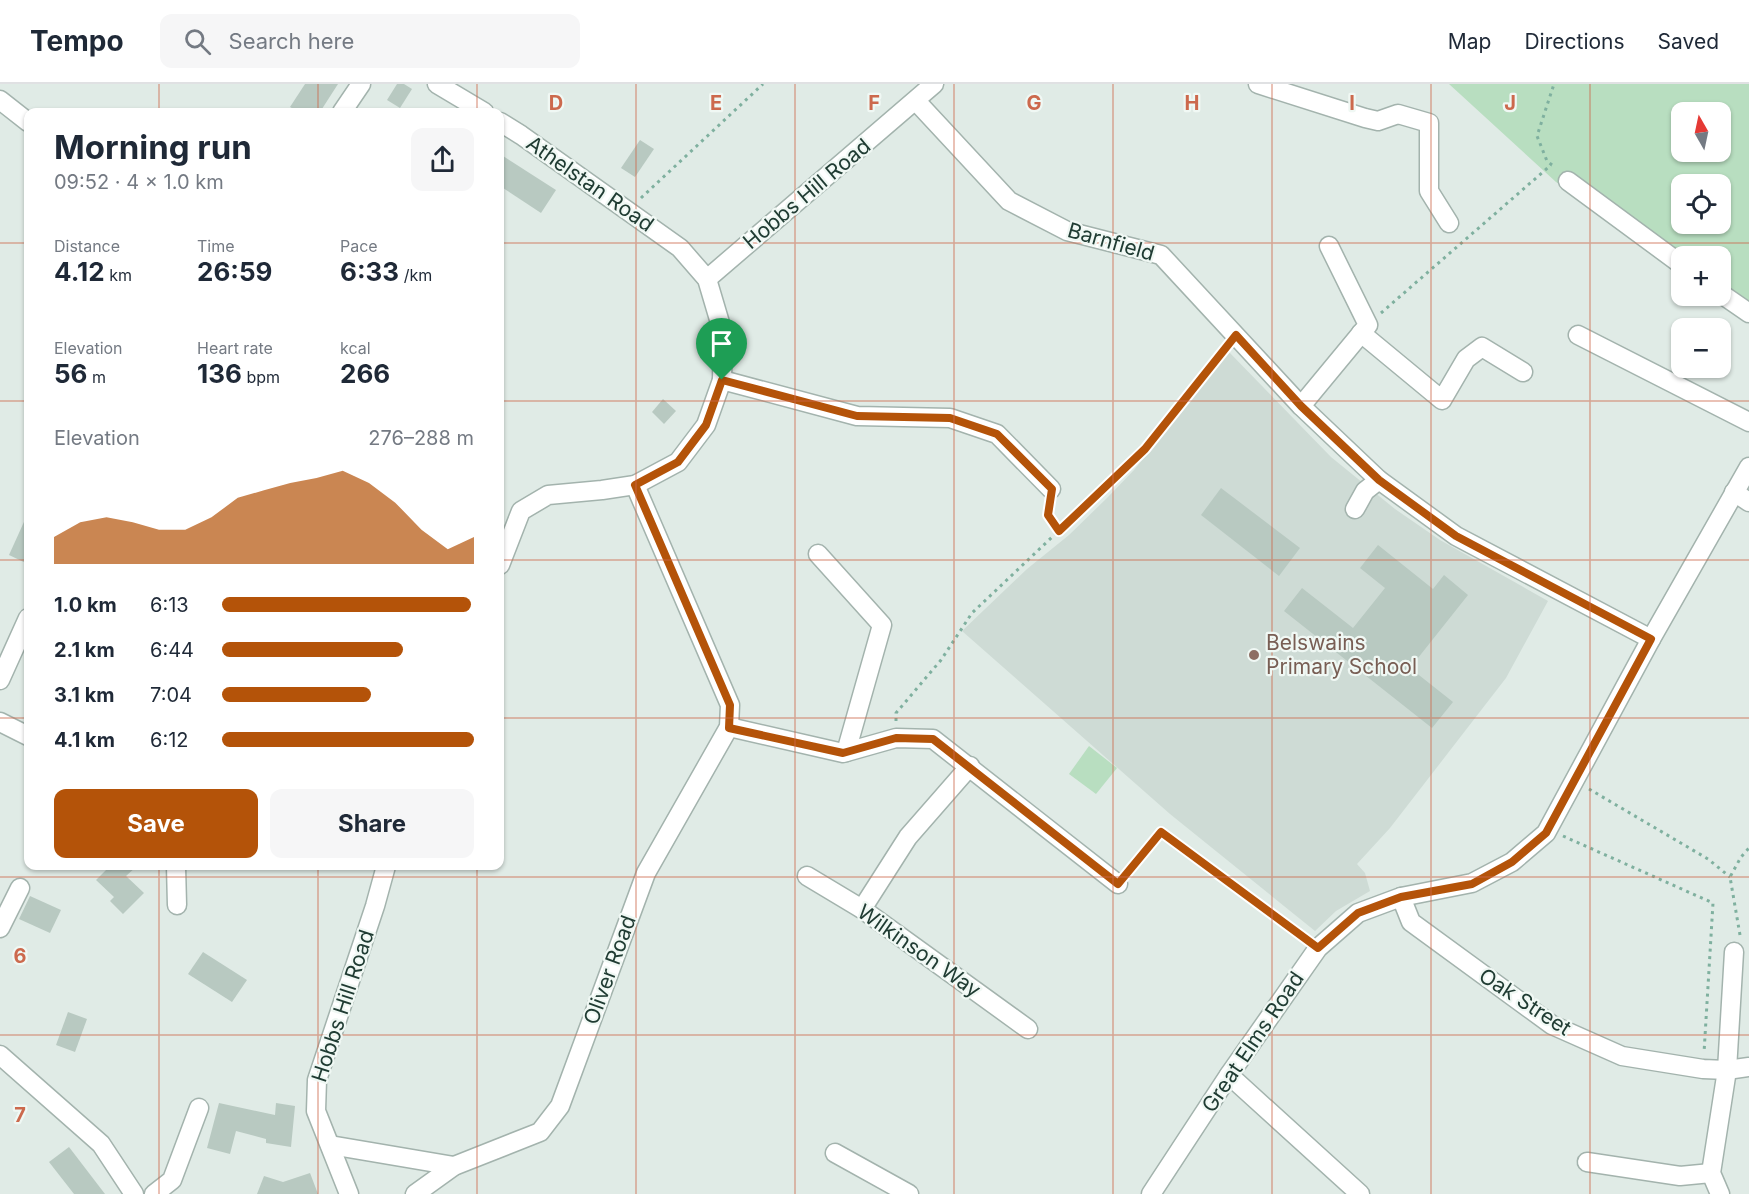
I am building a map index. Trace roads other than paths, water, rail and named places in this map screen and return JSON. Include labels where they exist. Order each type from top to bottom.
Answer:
[{"type":"street","points":[[345,108],[361,84]]},
{"type":"street","points":[[437,84],[477,108]]},
{"type":"street","name":"Hobbs Hill Road","points":[[707,279],[934,84]]},
{"type":"street","points":[[1258,84],[1378,121],[1398,114],[1429,123],[1429,191],[1449,223]]},
{"type":"street","points":[[0,100],[24,119]]},
{"type":"street","name":"Barnfield","points":[[916,101],[1009,201],[1066,231],[1161,255],[1301,406],[1379,480],[1456,536],[1651,639]]},
{"type":"street","name":"Athelstan Road","points":[[504,124],[680,248],[707,279]]},
{"type":"street","points":[[1568,181],[1671,257]]},
{"type":"street","points":[[1329,246],[1364,329],[1442,400],[1466,359],[1482,347],[1523,372]]},
{"type":"street","points":[[504,555],[521,511],[548,495],[635,485],[678,462],[706,425],[722,380],[723,333],[707,279]]},
{"type":"street","points":[[1731,301],[1749,313]]},
{"type":"street","points":[[1301,406],[1364,329]]},
{"type":"street","points":[[1578,334],[1749,422]]},
{"type":"street","points":[[722,380],[857,416],[950,418],[997,434],[1052,489]]},
{"type":"street","name":"Great Elms Road","points":[[1151,1194],[1229,1075],[1318,948],[1358,913],[1401,897],[1472,884],[1512,862],[1546,833],[1651,639],[1742,497],[1749,467]]},
{"type":"street","points":[[1355,509],[1365,491],[1379,480]]},
{"type":"street","points":[[635,485],[730,705],[729,728],[846,752],[896,738],[933,739],[1118,884]]},
{"type":"street","points":[[818,554],[882,625],[846,752]]},
{"type":"street","points":[[0,680],[24,627]]},
{"type":"street","points":[[0,722],[24,734]]},
{"type":"street","name":"Oliver Road","points":[[415,1194],[454,1167],[540,1132],[560,1106],[646,873],[729,728]]},
{"type":"street","points":[[862,909],[908,837],[970,766]]},
{"type":"street","points":[[176,870],[177,905]]},
{"type":"street","name":"Hobbs Hill Road","points":[[330,1145],[316,1111],[317,1080],[385,870]]},
{"type":"street","name":"Wilkinson Way","points":[[807,876],[862,909],[1028,1029]]},
{"type":"street","points":[[0,928],[20,888]]},
{"type":"street","name":"Oak Street","points":[[1401,897],[1411,922],[1552,1025],[1622,1056],[1702,1069],[1727,1070],[1749,1067]]},
{"type":"street","points":[[1720,1194],[1711,1173],[1727,1070],[1734,953]]},
{"type":"street","points":[[0,1055],[102,1144],[134,1194]]},
{"type":"street","points":[[1229,1075],[1360,1194]]},
{"type":"street","points":[[154,1194],[172,1180],[199,1108]]},
{"type":"street","points":[[330,1145],[454,1167]]},
{"type":"street","points":[[330,1145],[349,1194]]},
{"type":"street","points":[[835,1153],[909,1194]]},
{"type":"street","points":[[1587,1162],[1680,1176],[1711,1173]]},
{"type":"place","name":"Belswains Primary School","points":[[1254,655]]}]
